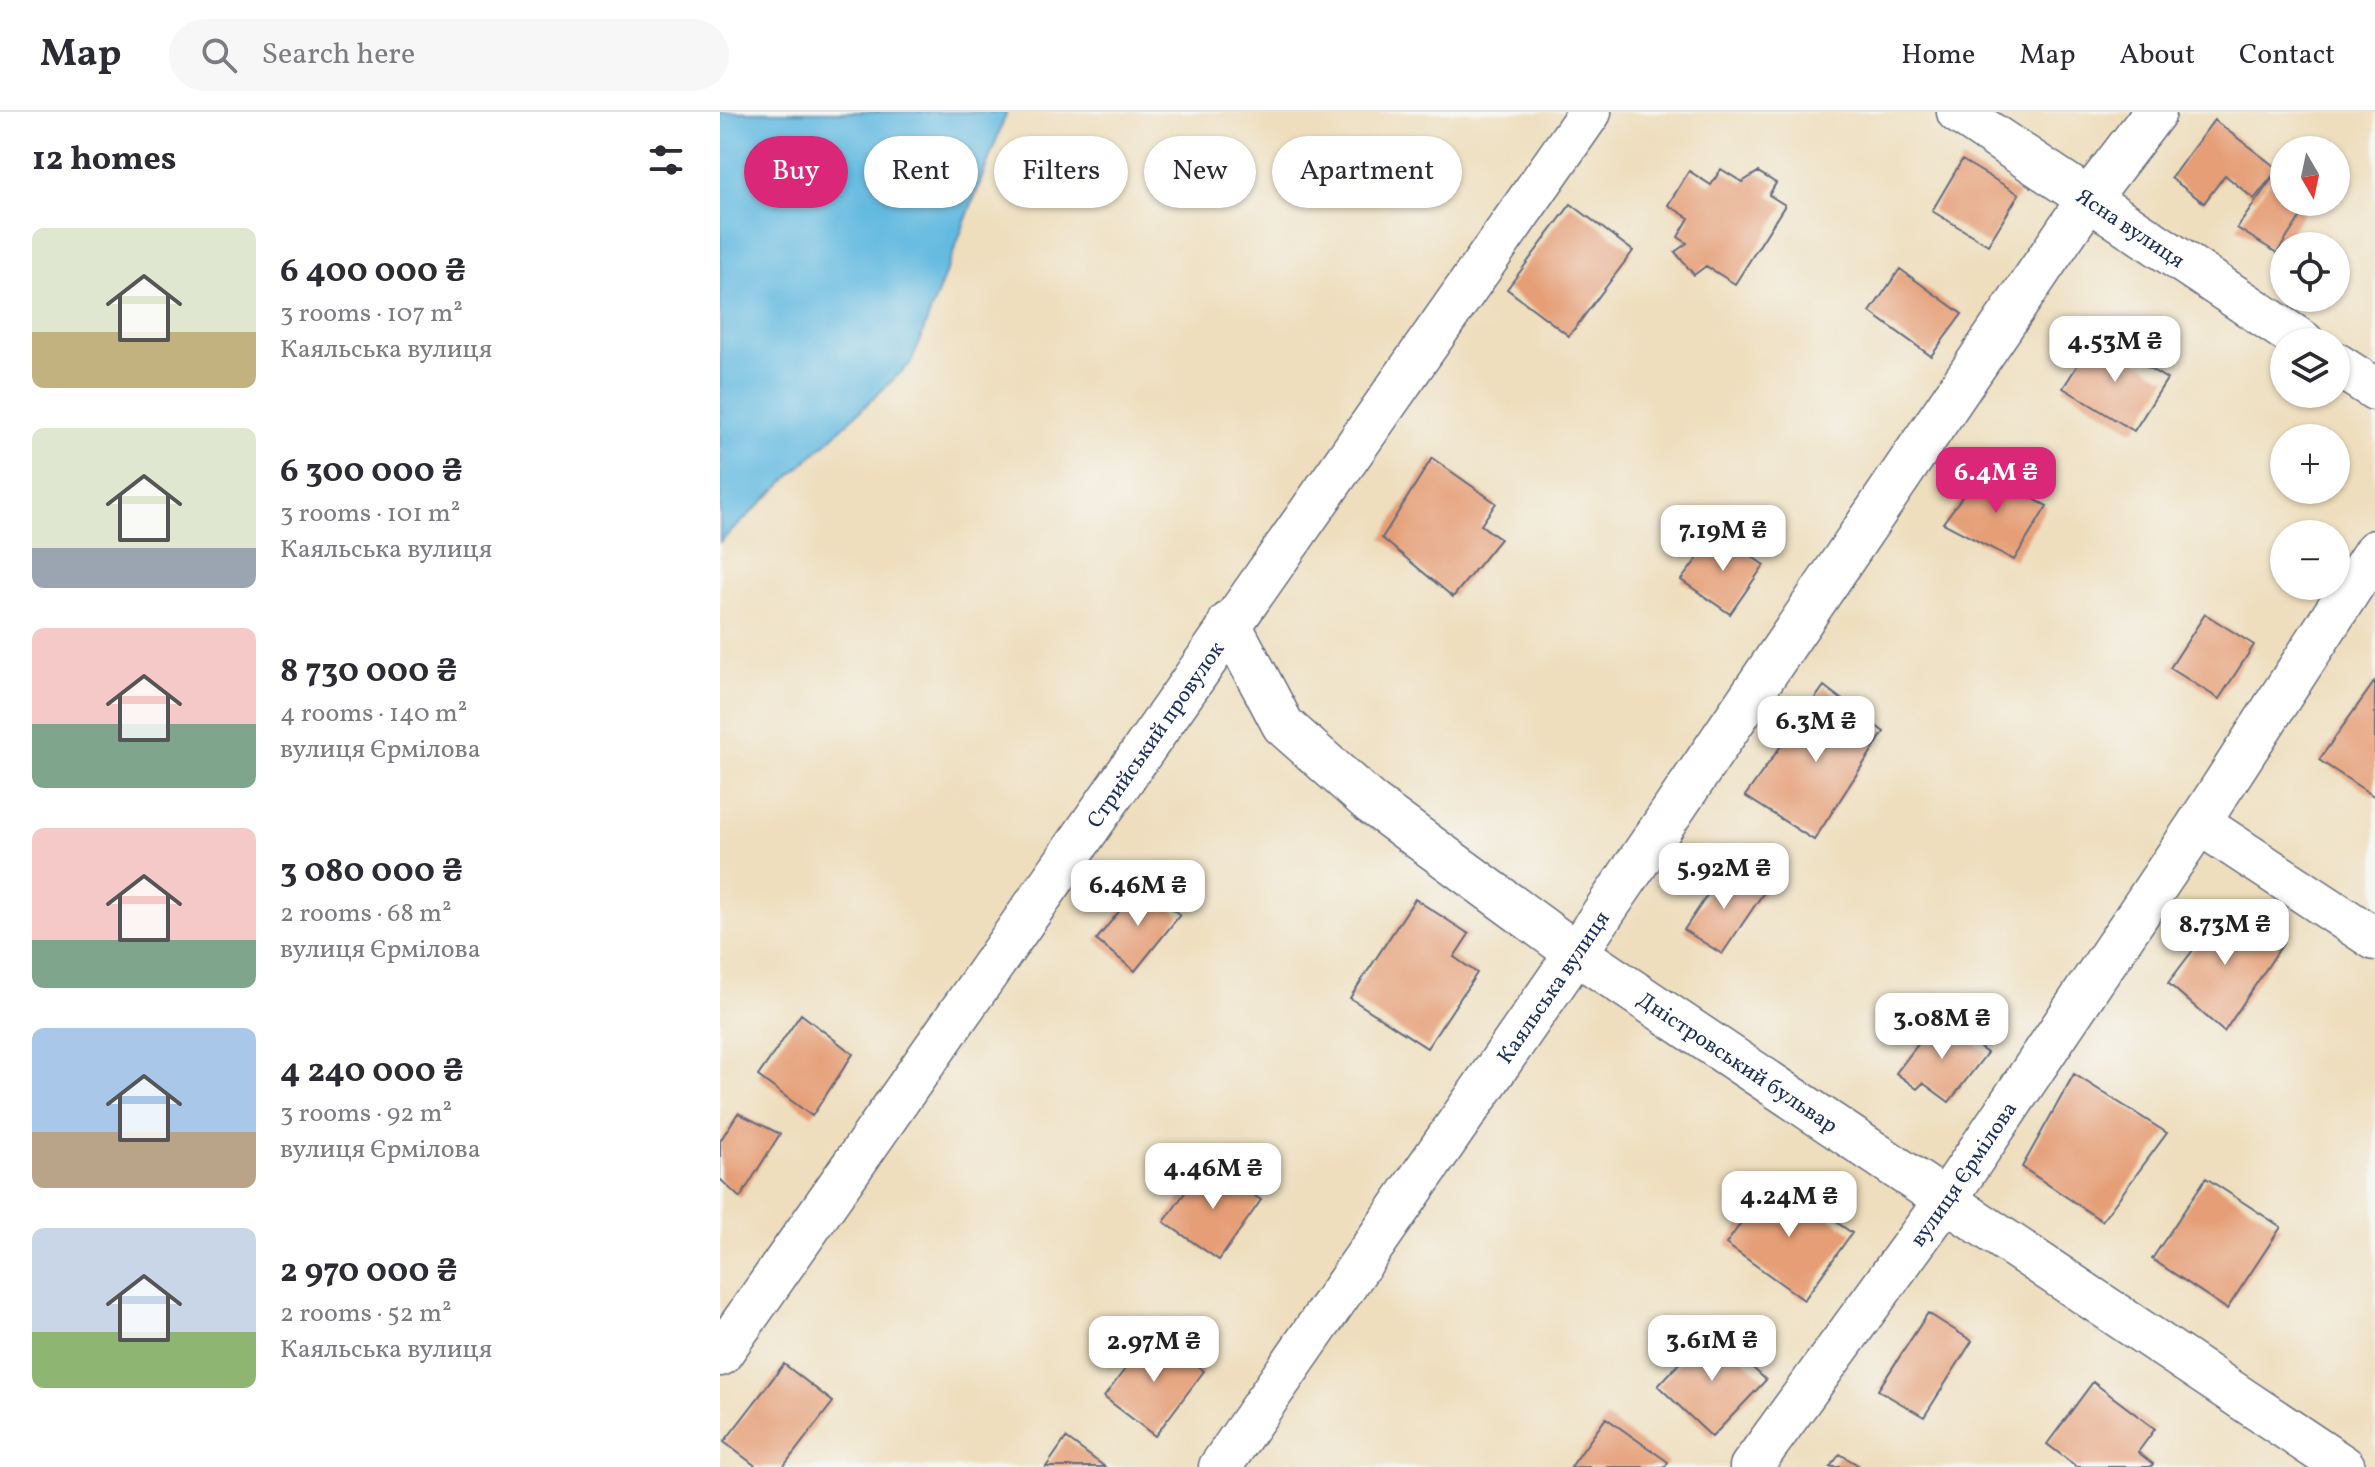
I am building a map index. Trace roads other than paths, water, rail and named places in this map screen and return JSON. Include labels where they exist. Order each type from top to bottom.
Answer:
[{"type":"street","name":"Стрийський провулок","points":[[720,1355],[1229,623],[1590,112]]},
{"type":"street","name":"Ясна вулиця","points":[[1958,112],[2282,328]]},
{"type":"street","name":"Каяльська вулиця","points":[[1220,1467],[1576,953],[2087,201],[2155,112]]},
{"type":"street","points":[[2350,373],[2375,389]]},
{"type":"street","name":"вулиця Єрмілова","points":[[1751,1467],[1945,1201],[2199,823],[2375,551]]},
{"type":"street","name":"Дністровський бульвар","points":[[1229,623],[1283,725],[1371,803],[1576,953],[1945,1201],[2294,1453],[2344,1467]]},
{"type":"street","points":[[2199,823],[2375,939]]},
{"type":"water","points":[[720,112],[1007,112],[998,136],[994,136],[994,146],[978,188],[978,136],[864,136],[864,208],[970,208],[911,363],[720,542]]}]
